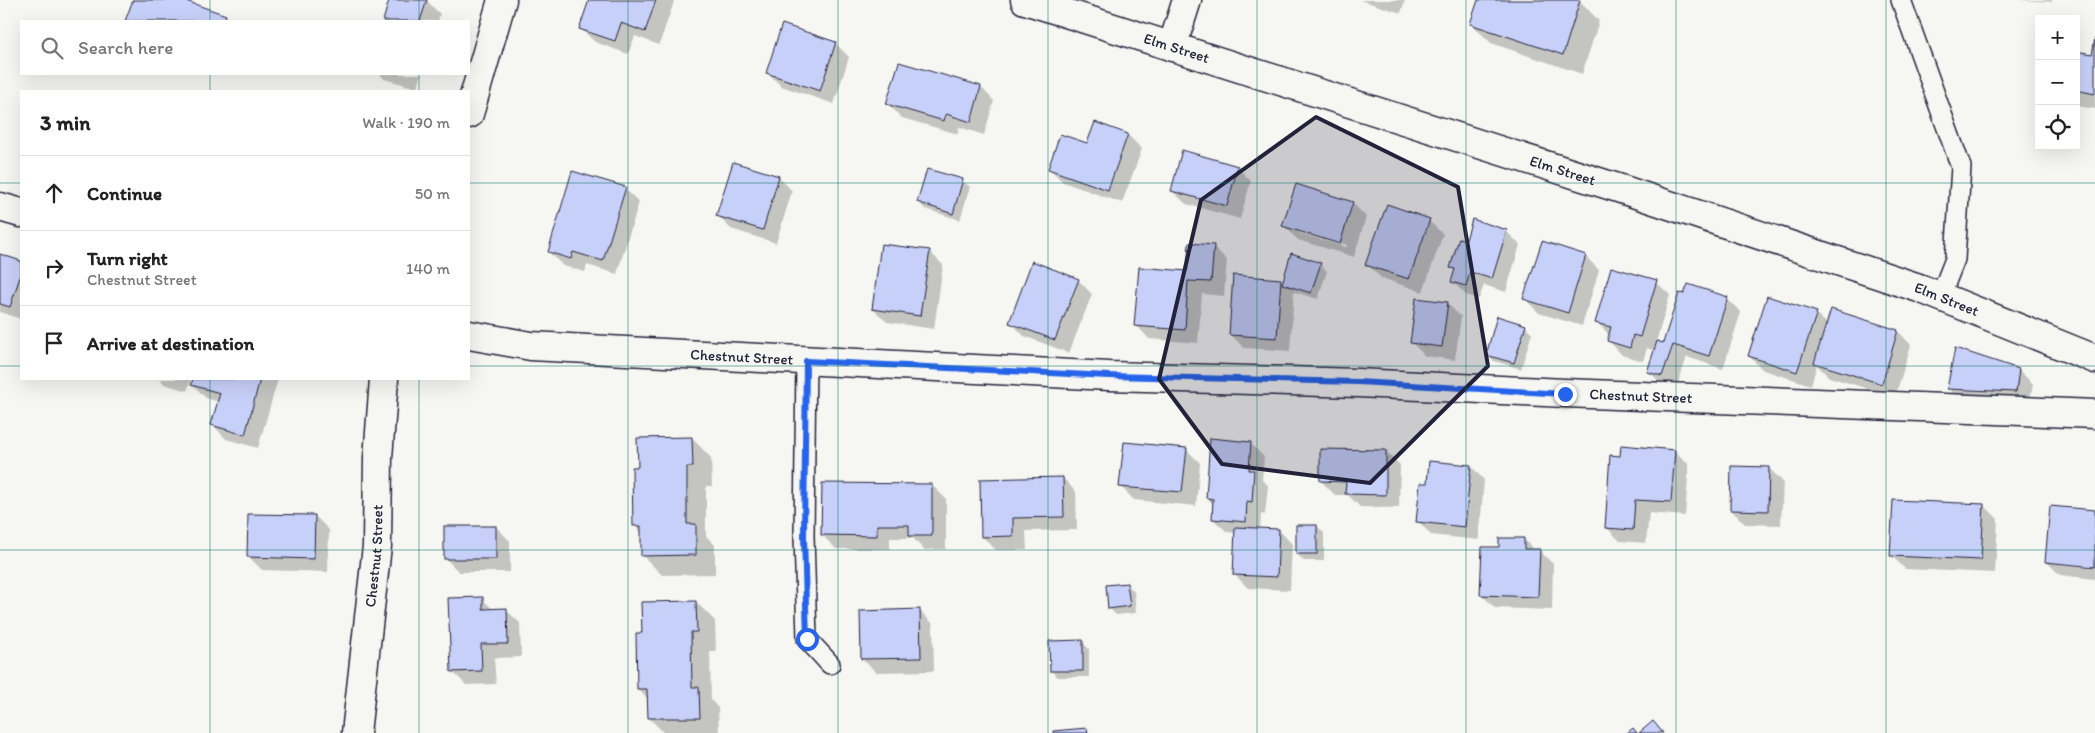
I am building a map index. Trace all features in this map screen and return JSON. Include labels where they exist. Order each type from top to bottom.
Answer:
[{"type":"street","points":[[470,111],[502,0]]},
{"type":"street","name":"Elm Street","points":[[1024,0],[1621,189],[1918,288],[2095,359]]},
{"type":"street","points":[[1172,47],[1186,0]]},
{"type":"street","points":[[0,206],[20,213]]},
{"type":"street","name":"Chestnut Street","points":[[470,335],[531,346],[1109,376],[1358,382],[1565,394],[2095,414]]},
{"type":"street","name":"Chestnut Street","points":[[356,733],[377,546],[378,458],[384,380]]},
{"type":"lane","points":[[1901,0],[1961,167],[1955,259],[1940,298]]},
{"type":"lane","points":[[806,361],[804,536],[807,639],[830,664]]},
{"type":"highlighted area","points":[[1316,117],[1458,187],[1488,366],[1370,483],[1222,464],[1159,379],[1201,200]]},
{"type":"building","points":[[133,0],[183,0],[226,15],[224,20],[125,20]]},
{"type":"building","points":[[389,0],[427,0],[420,20],[383,20]]},
{"type":"building","points":[[589,0],[656,0],[645,32],[621,23],[615,41],[579,29]]},
{"type":"building","points":[[1478,0],[1580,0],[1563,55],[1470,24]]},
{"type":"building","points":[[782,24],[836,42],[820,91],[766,73]]},
{"type":"building","points":[[2095,38],[2095,94],[2080,91],[2080,52],[2092,54]]},
{"type":"building","points":[[899,62],[981,86],[971,122],[946,114],[944,121],[886,104]]},
{"type":"building","points":[[1095,122],[1128,134],[1108,190],[1048,169],[1060,134],[1087,143]]},
{"type":"building","points":[[1182,150],[1238,166],[1227,206],[1171,191]]},
{"type":"building","points":[[733,162],[779,176],[763,230],[716,216]]},
{"type":"building","points":[[927,169],[963,179],[953,214],[917,202]]},
{"type":"building","points":[[572,171],[626,187],[603,261],[573,252],[571,259],[548,252]]},
{"type":"building","points":[[1296,184],[1353,202],[1340,244],[1282,226]]},
{"type":"building","points":[[1387,204],[1430,219],[1409,279],[1365,265]]},
{"type":"building","points":[[1472,219],[1507,230],[1492,279],[1470,272],[1466,286],[1451,282],[1455,269],[1450,268],[1459,238],[1466,240]]},
{"type":"building","points":[[1542,241],[1586,255],[1568,313],[1523,299]]},
{"type":"building","points":[[1189,243],[1214,245],[1211,282],[1188,281],[1185,330],[1134,326],[1139,267],[1187,271]]},
{"type":"building","points":[[881,244],[930,250],[920,316],[872,309]]},
{"type":"building","points":[[1291,253],[1321,263],[1311,293],[1282,284]]},
{"type":"building","points":[[0,254],[20,261],[20,277],[10,307],[0,304]]},
{"type":"building","points":[[1032,261],[1079,279],[1055,340],[1009,323]]},
{"type":"building","points":[[1611,267],[1657,280],[1640,337],[1633,335],[1630,348],[1607,341],[1611,327],[1595,323]]},
{"type":"building","points":[[1233,275],[1281,279],[1277,338],[1229,335]]},
{"type":"building","points":[[1688,284],[1728,297],[1709,356],[1673,345],[1662,376],[1647,372],[1657,341],[1663,343],[1679,293],[1684,294]]},
{"type":"building","points":[[1767,296],[1817,312],[1797,372],[1748,356]]},
{"type":"building","points":[[1416,298],[1448,302],[1442,347],[1410,343]]},
{"type":"building","points":[[1831,309],[1898,330],[1882,384],[1814,363]]},
{"type":"building","points":[[1497,316],[1526,325],[1514,363],[1486,355]]},
{"type":"building","points":[[1955,348],[2019,369],[2016,392],[1947,389]]},
{"type":"building","points":[[193,380],[260,380],[245,435],[211,425],[220,393],[191,385]]},
{"type":"building","points":[[692,437],[693,467],[687,467],[687,524],[696,524],[696,555],[641,556],[641,526],[633,526],[632,467],[638,467],[637,438]]},
{"type":"building","points":[[1210,438],[1251,442],[1249,470],[1254,470],[1252,502],[1247,501],[1246,522],[1212,519],[1213,499],[1206,498]]},
{"type":"building","points":[[1124,442],[1187,448],[1182,492],[1119,487]]},
{"type":"building","points":[[1621,445],[1675,450],[1671,502],[1635,500],[1633,530],[1605,528],[1610,455],[1620,456]]},
{"type":"building","points":[[1320,449],[1386,450],[1386,495],[1345,494],[1346,482],[1320,481]]},
{"type":"building","points":[[1429,461],[1471,465],[1465,527],[1416,522],[1420,483],[1427,483]]},
{"type":"building","points":[[1731,466],[1769,467],[1768,511],[1730,510]]},
{"type":"building","points":[[1063,477],[1064,517],[1013,518],[1013,536],[981,537],[980,479]]},
{"type":"building","points":[[822,483],[932,484],[932,536],[909,536],[909,525],[877,525],[877,536],[821,535]]},
{"type":"building","points":[[1893,500],[1984,504],[1981,560],[1890,556]]},
{"type":"building","points":[[2050,506],[2095,510],[2095,567],[2045,562]]},
{"type":"building","points":[[248,514],[315,515],[314,559],[247,557]]},
{"type":"building","points":[[1296,525],[1317,525],[1317,554],[1296,554]]},
{"type":"building","points":[[444,526],[496,526],[496,559],[444,559]]},
{"type":"building","points":[[1235,527],[1279,529],[1277,577],[1233,575]]},
{"type":"building","points":[[1499,538],[1524,538],[1524,549],[1540,549],[1538,597],[1480,595],[1482,547],[1499,547]]},
{"type":"building","points":[[1127,583],[1130,606],[1108,609],[1106,585]]},
{"type":"building","points":[[483,597],[483,609],[507,608],[508,644],[481,644],[482,671],[451,672],[448,598]]},
{"type":"building","points":[[696,601],[697,632],[691,632],[692,687],[699,687],[700,718],[648,718],[647,689],[637,689],[636,633],[642,633],[641,602]]},
{"type":"building","points":[[920,609],[921,658],[861,659],[860,611]]},
{"type":"building","points":[[1083,640],[1083,671],[1050,671],[1049,641]]},
{"type":"building","points":[[1653,721],[1663,733],[1639,733]]},
{"type":"building","points":[[1087,728],[1088,733],[1053,733],[1053,731]]},
{"type":"building","points":[[1633,728],[1637,733],[1627,733]]},
{"type":"route","points":[[807,639],[804,536],[806,361],[1109,376],[1358,382],[1565,394]]}]
